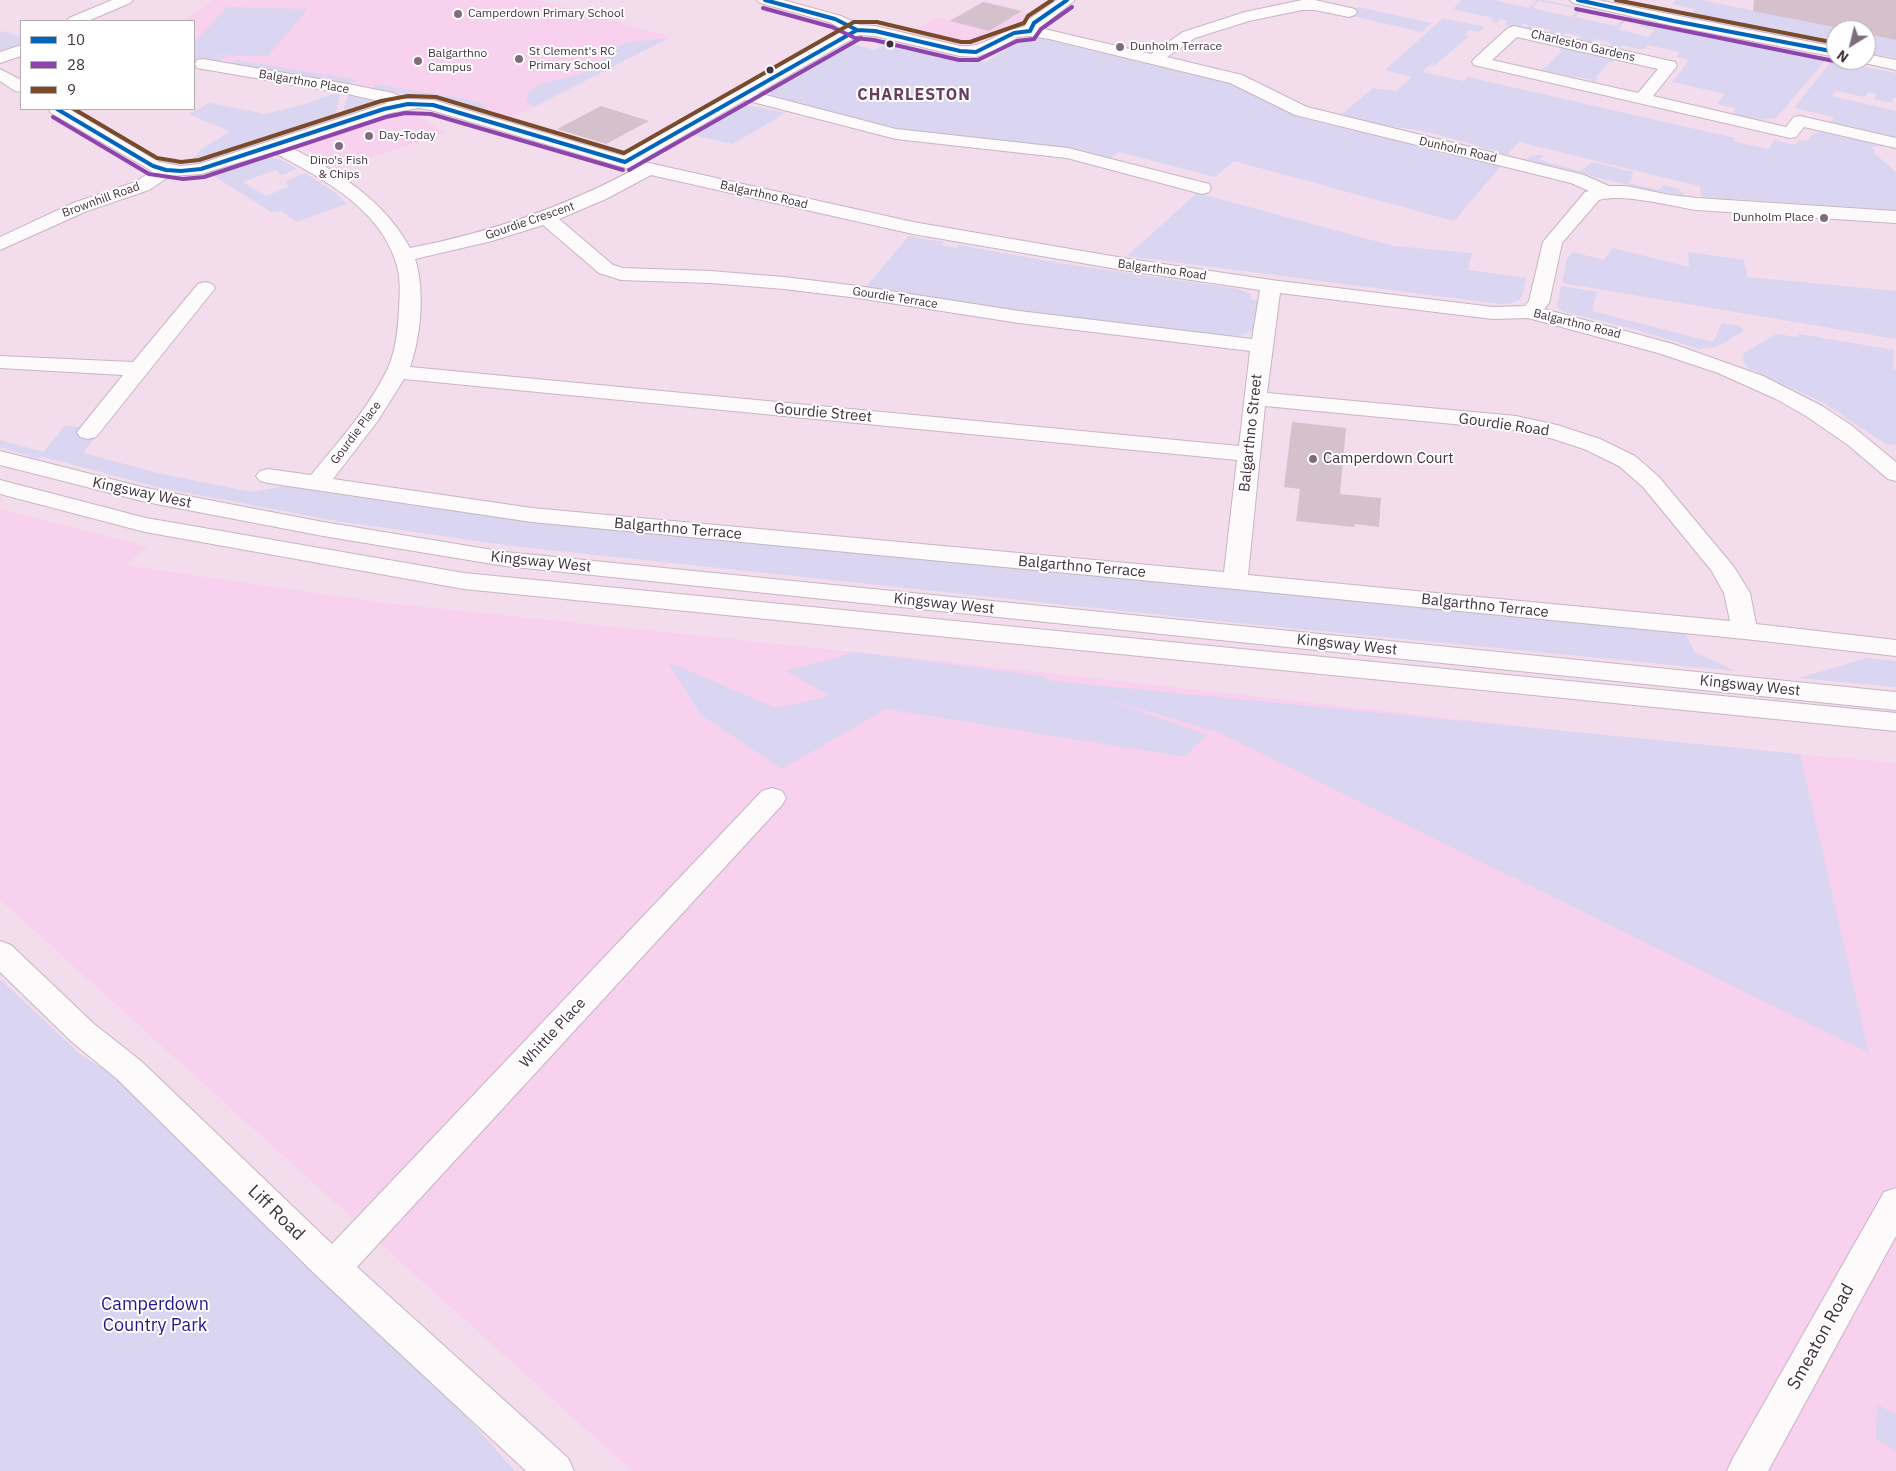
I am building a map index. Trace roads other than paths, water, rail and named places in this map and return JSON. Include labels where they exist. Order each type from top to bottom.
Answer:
[{"type":"main road","points":[[77,20],[125,0]]},
{"type":"main road","points":[[765,0],[835,19],[857,30],[875,31],[960,51],[976,52],[1014,33],[1030,31],[1034,23],[1067,0]]},
{"type":"main road","points":[[1578,0],[1688,24],[1826,50]]},
{"type":"main road","points":[[1154,59],[1194,33],[1245,17],[1302,5],[1315,5],[1349,12]]},
{"type":"main road","points":[[625,162],[857,30]]},
{"type":"main road","name":"Dunholm Road","points":[[1030,31],[1236,79],[1251,85],[1280,103],[1308,113],[1577,179],[1606,192],[1626,192],[1670,201],[1697,204],[1896,216]]},
{"type":"main road","name":"Charleston Gardens","points":[[1642,99],[1670,66],[1514,31],[1480,62],[1790,133],[1800,120],[1896,143]]},
{"type":"main road","points":[[0,58],[20,50]]},
{"type":"main road","points":[[1876,60],[1896,65]]},
{"type":"main road","name":"Balgarthno Place","points":[[203,64],[348,89],[387,97],[404,104]]},
{"type":"main road","points":[[0,74],[20,86]]},
{"type":"main road","points":[[743,94],[896,134],[1068,153],[1202,188]]},
{"type":"main road","points":[[59,110],[152,166],[166,170],[181,171],[200,169],[404,104]]},
{"type":"main road","name":"Balgarthno Road","points":[[404,104],[434,106],[650,169],[914,228],[1123,264],[1271,286],[1493,313],[1516,314],[1531,311],[1542,316],[1640,340],[1711,363],[1785,395],[1845,431],[1896,474]]},
{"type":"main road","name":"Gourdie Place","points":[[275,146],[314,167],[356,194],[384,222],[404,255],[410,289],[409,323],[397,372],[370,416],[316,484]]},
{"type":"main road","name":"Gourdie Crescent","points":[[404,255],[467,242],[546,218],[608,191],[650,169]]},
{"type":"main road","name":"Brownhill Road","points":[[0,244],[80,207],[142,186],[166,170]]},
{"type":"main road","points":[[1531,311],[1539,303],[1553,242],[1592,196],[1606,192]]},
{"type":"main road","name":"Gourdie Terrace","points":[[546,218],[606,269],[621,274],[710,277],[784,283],[1019,317],[1261,346]]},
{"type":"main road","name":"Balgarthno Street","points":[[1235,581],[1261,346],[1271,286]]},
{"type":"main road","points":[[88,432],[205,288]]},
{"type":"main road","points":[[0,362],[138,369]]},
{"type":"main road","name":"Gourdie Street","points":[[397,372],[1248,454]]},
{"type":"main road","name":"Gourdie Road","points":[[1255,398],[1516,424],[1549,430],[1592,444],[1627,461],[1652,482],[1722,567],[1737,593],[1745,631]]},
{"type":"main road","name":"Kingsway West","points":[[0,458],[156,497],[323,529],[505,559],[1896,700]]},
{"type":"main road","name":"Balgarthno Terrace","points":[[268,476],[532,515],[1235,581],[1745,631],[1896,648]]},
{"type":"main road","name":"Kingsway West","points":[[0,487],[145,525],[464,581],[1896,722]]},
{"type":"main road","name":"Whittle Place","points":[[333,1268],[772,798]]},
{"type":"main road","name":"Liff Road","points":[[0,953],[83,1033],[129,1070],[333,1268],[554,1471]]},
{"type":"main road","name":"Smeaton Road","points":[[1747,1471],[1896,1203]]},
{"type":"place","name":"Camperdown Primary School","points":[[458,14]]},
{"type":"place","name":"Dunholm Terrace","points":[[1120,47]]},
{"type":"place","name":"St Clement's RC Primary School","points":[[519,59]]},
{"type":"place","name":"Balgarthno Campus","points":[[418,61]]},
{"type":"place","name":"Day-Today","points":[[369,136]]},
{"type":"place","name":"Dino's Fish & Chips","points":[[339,146]]},
{"type":"place","name":"Dunholm Place","points":[[1824,218]]},
{"type":"place","name":"Camperdown Court","points":[[1313,459]]},
{"type":"district","name":"CHARLESTON","points":[[914,95]]},
{"type":"park label","name":"Camperdown Country Park","points":[[155,1315]]}]
